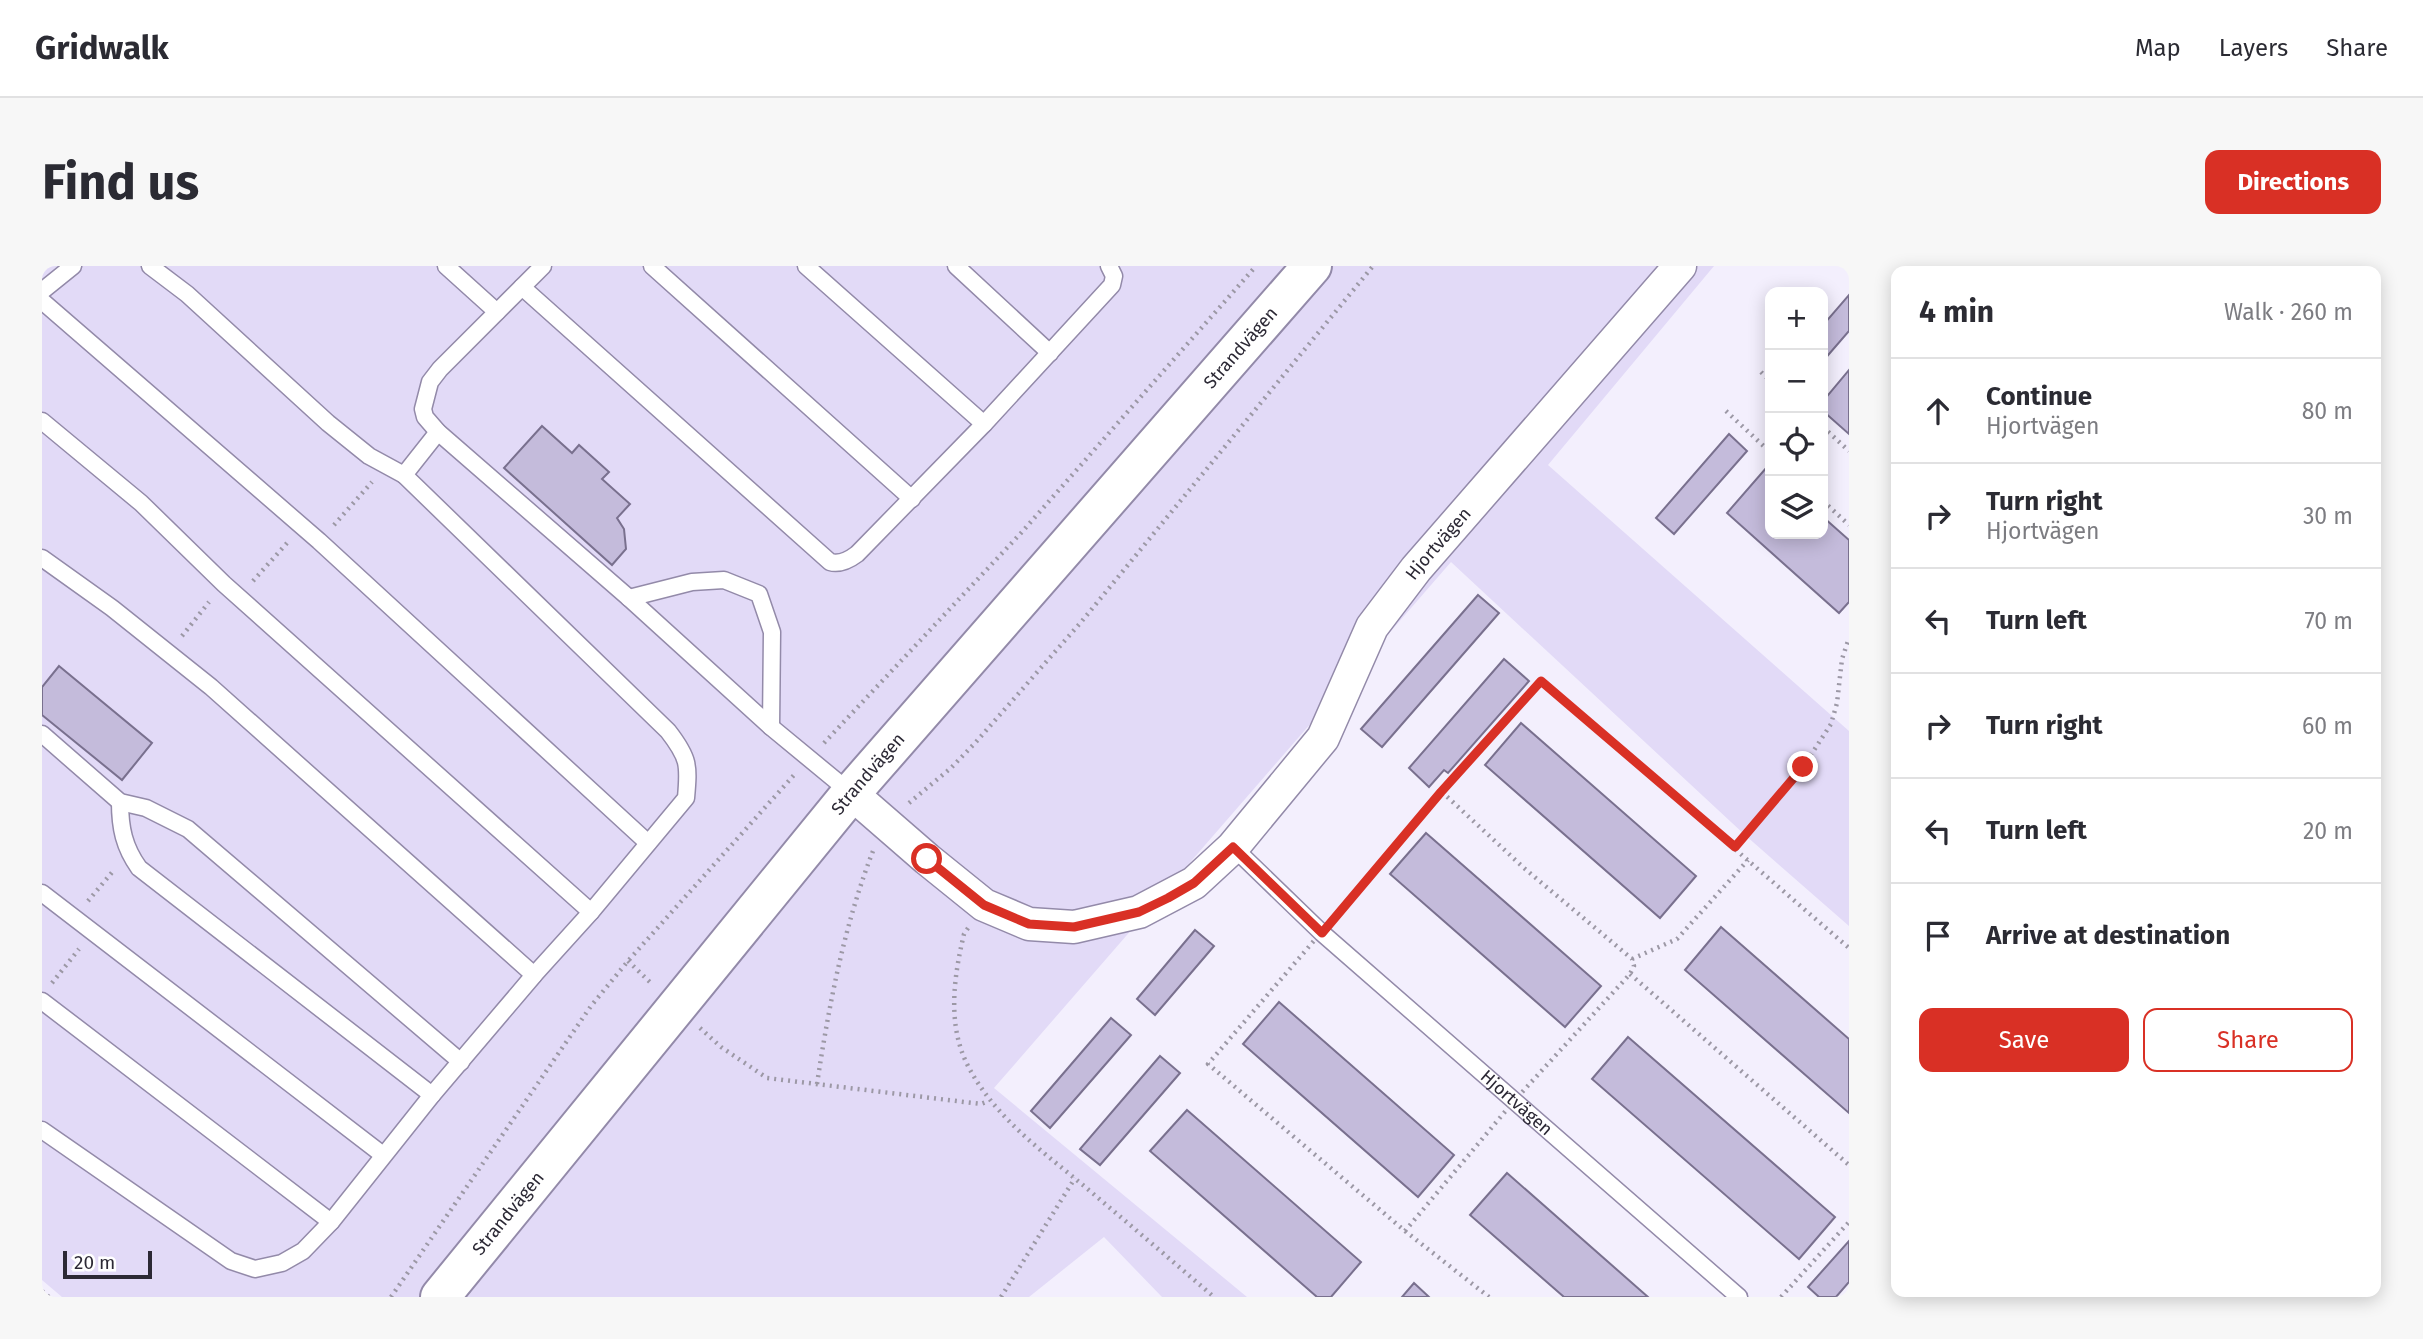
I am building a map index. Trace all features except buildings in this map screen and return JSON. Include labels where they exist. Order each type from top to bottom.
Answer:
[{"type":"street","name":"Strandvägen","points":[[440,1297],[851,793],[1312,266]]},
{"type":"street","name":"Hjortvägen","points":[[851,793],[984,905],[1029,924],[1074,927],[1139,912],[1194,883],[1233,847],[1323,738],[1372,627],[1416,569],[1680,266]]},
{"type":"lane","points":[[42,291],[73,266]]},
{"type":"lane","points":[[42,1130],[231,1261],[255,1269],[282,1263],[303,1251],[331,1222],[432,1095],[687,798],[689,774],[684,752],[668,731],[404,475],[369,456],[338,431],[187,294],[149,266]]},
{"type":"lane","points":[[446,266],[497,312]]},
{"type":"lane","points":[[543,266],[440,369],[430,382],[423,409],[425,417],[438,432],[629,598],[771,727],[851,793]]},
{"type":"lane","points":[[652,266],[912,499]]},
{"type":"lane","points":[[806,266],[984,424]]},
{"type":"lane","points":[[956,266],[1050,353]]},
{"type":"lane","points":[[522,287],[830,562],[835,563],[849,560],[857,554],[1050,353],[1112,285],[1114,276],[1109,266]]},
{"type":"lane","points":[[42,301],[302,525],[648,843]]},
{"type":"lane","points":[[42,421],[141,503],[239,598],[591,912]]},
{"type":"lane","points":[[404,475],[438,432]]},
{"type":"lane","points":[[42,558],[112,608],[211,687],[534,975]]},
{"type":"lane","points":[[629,598],[692,582],[724,580],[759,594],[772,632],[771,727]]},
{"type":"lane","points":[[42,734],[120,802],[146,808],[188,829],[461,1062]]},
{"type":"lane","points":[[120,802],[122,836],[128,853],[139,868],[432,1095]]},
{"type":"lane","name":"Hjortvägen","points":[[1233,847],[1322,933],[1740,1297]]},
{"type":"lane","points":[[42,893],[383,1155]]},
{"type":"lane","points":[[42,1001],[331,1222]]},
{"type":"path","points":[[817,1084],[831,995],[861,882],[875,845],[887,824],[951,768],[1082,621],[1373,266]]},
{"type":"path","points":[[1761,372],[1765,376]]},
{"type":"path","points":[[1726,411],[1765,447]]},
{"type":"path","points":[[1828,432],[1849,451]]},
{"type":"path","points":[[319,541],[386,466]]},
{"type":"path","points":[[1828,506],[1849,525]]},
{"type":"path","points":[[239,598],[302,525]]},
{"type":"path","points":[[168,653],[224,584]]},
{"type":"path","points":[[1735,847],[1803,767],[1831,723],[1837,703],[1842,659],[1849,638]]},
{"type":"path","points":[[1489,1297],[1405,1231],[1208,1064],[1441,792],[1541,681],[1849,948]]},
{"type":"path","points":[[1405,1231],[1514,1101],[1630,974],[1634,966],[1632,959],[1524,868],[1441,792]]},
{"type":"path","points":[[74,918],[128,853]]},
{"type":"path","points":[[1632,959],[1677,939],[1748,860]]},
{"type":"path","points":[[984,905],[964,934],[953,998],[960,1042],[967,1063],[989,1101],[1019,1131],[1214,1297]]},
{"type":"path","points":[[50,985],[92,932]]},
{"type":"path","points":[[628,961],[654,987]]},
{"type":"path","points":[[1630,974],[1849,1165]]},
{"type":"path","points":[[697,1025],[721,1047],[767,1078],[981,1104],[989,1101]]},
{"type":"path","points":[[1002,1297],[1075,1178]]},
{"type":"path","points":[[1781,1297],[1849,1222]]},
{"type":"path","points":[[42,1291],[49,1297]]},
{"type":"shaded area","points":[[42,266],[1714,266],[1548,465],[1849,731],[1849,926],[1745,835],[1451,562],[994,1088],[1247,1297],[1162,1297],[1104,1237],[1029,1297],[62,1297],[42,1280]]},
{"type":"route","points":[[927,859],[984,905],[1029,924],[1074,927],[1139,912],[1168,898],[1194,883],[1233,847],[1322,933],[1441,792],[1541,681],[1735,847],[1803,767]]}]
